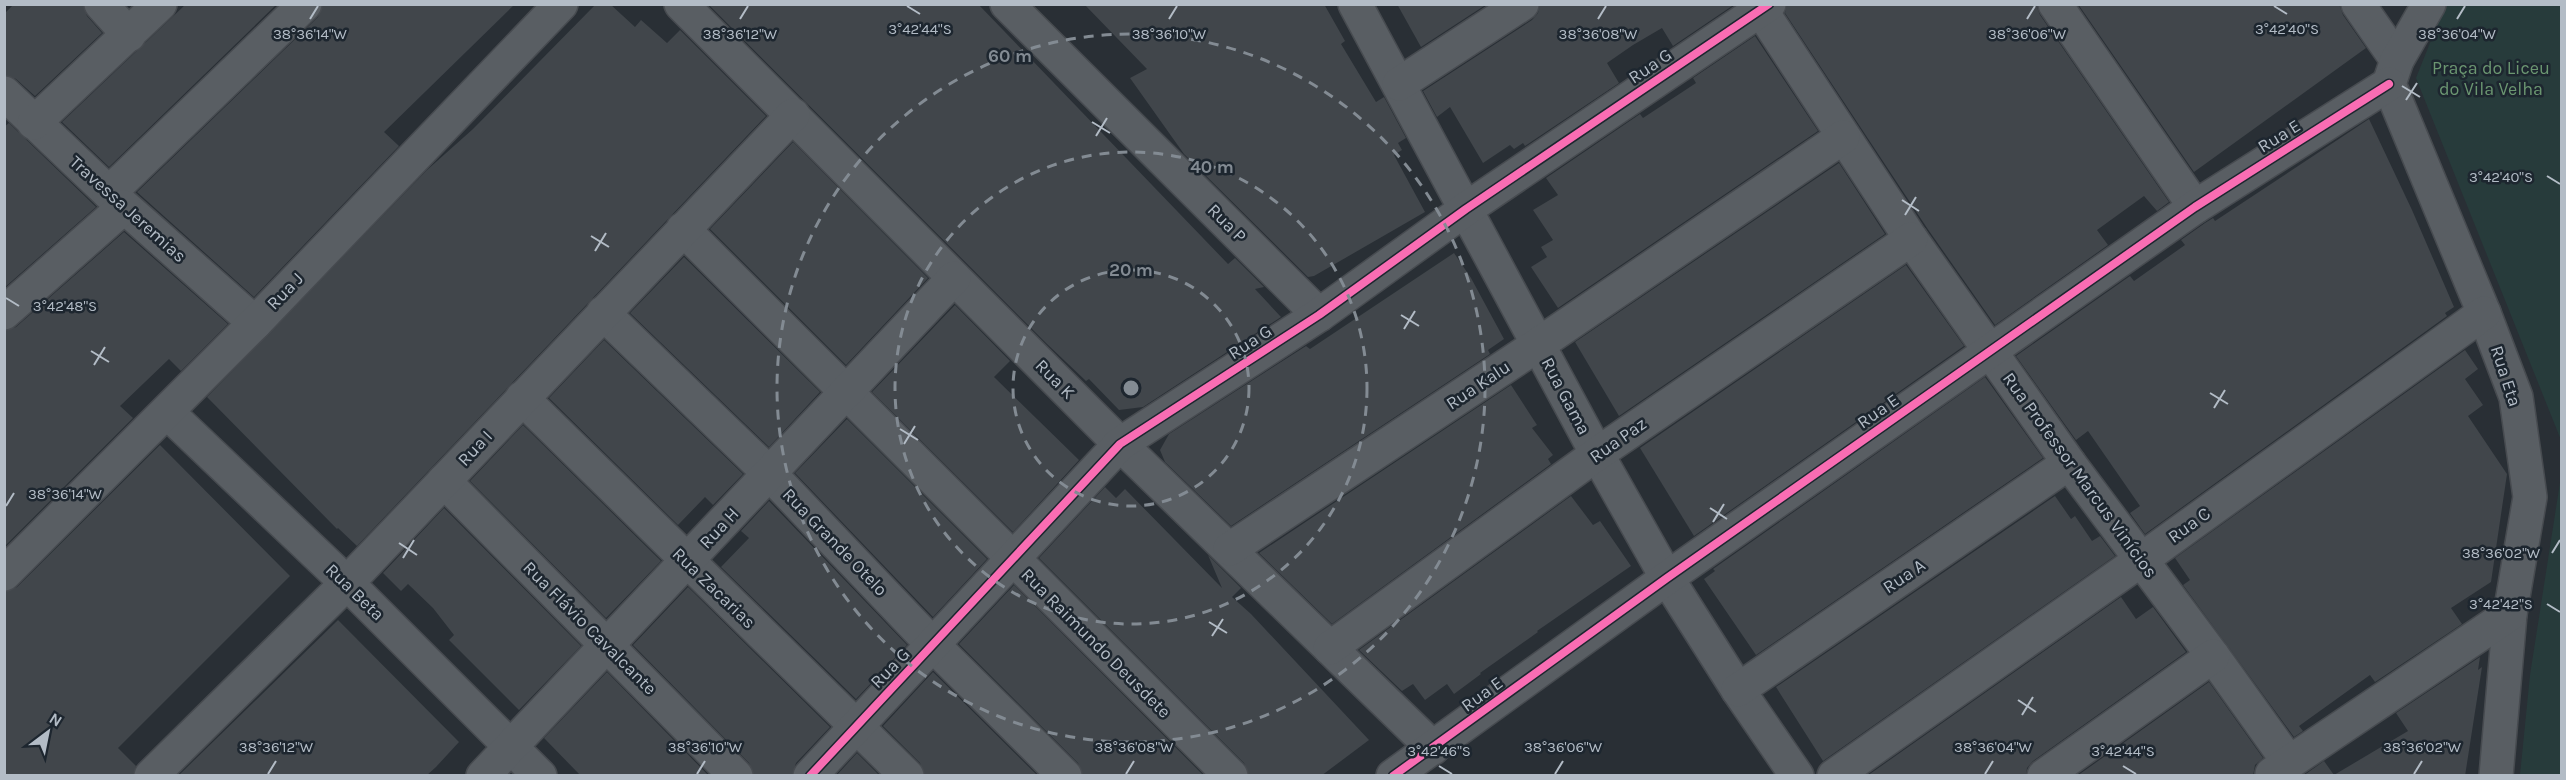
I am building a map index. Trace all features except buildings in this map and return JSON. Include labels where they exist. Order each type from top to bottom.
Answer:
[{"type":"street","points":[[101,4],[129,35]]},
{"type":"street","points":[[15,110],[129,35],[160,4]]},
{"type":"street","points":[[4,313],[305,4]]},
{"type":"street","name":"Rua J","points":[[4,574],[255,323],[561,4]]},
{"type":"street","name":"Rua K","points":[[681,4],[1120,444],[1433,748]]},
{"type":"street","name":"Rua P","points":[[1007,4],[1319,315]]},
{"type":"street","name":"Rua Gama","points":[[1355,4],[1597,454],[1667,578],[1738,690],[1797,776]]},
{"type":"street","points":[[1398,84],[1522,4]]},
{"type":"street","points":[[2055,4],[2195,207]]},
{"type":"street","name":"Rua Eta","points":[[2358,4],[2393,72],[2516,397],[2530,497],[2510,614],[2496,776]]},
{"type":"street","points":[[2393,72],[2429,4]]},
{"type":"street","name":"Rua G","points":[[810,776],[1120,444],[1319,315],[1466,209],[1762,6]]},
{"type":"street","name":"Rua Professor Marcus Vinícios","points":[[1762,6],[1843,137],[1911,239],[2069,463],[2213,656],[2279,768]]},
{"type":"street","name":"Rua E","points":[[1393,776],[1667,578],[1990,350],[2393,72]]},
{"type":"street","name":"Travessa Jeremias","points":[[15,110],[255,323]]},
{"type":"street","name":"Rua I","points":[[151,776],[347,583],[682,229],[794,115]]},
{"type":"street","name":"Rua Kalu","points":[[1230,549],[1539,344],[1843,137]]},
{"type":"street","name":"Rua Raimundo Deusdete","points":[[682,229],[1231,776]]},
{"type":"street","name":"Rua Paz","points":[[1330,648],[1597,454],[1911,239]]},
{"type":"street","name":"Rua H","points":[[483,776],[954,278]]},
{"type":"street","name":"Rua Grande Otelo","points":[[603,313],[770,474],[933,645],[1065,776]]},
{"type":"street","name":"Rua C","points":[[1834,776],[2141,560],[2484,313]]},
{"type":"street","name":"Rua Zacarias","points":[[522,398],[687,562],[857,724],[907,776]]},
{"type":"street","name":"Rua Beta","points":[[166,412],[347,583],[540,776]]},
{"type":"street","name":"Rua A","points":[[1738,690],[2069,463]]},
{"type":"street","name":"Rua Flávio Cavalcante","points":[[444,481],[736,776]]},
{"type":"street","points":[[2279,768],[2510,614]]},
{"type":"street","points":[[2044,776],[2213,656]]},
{"type":"green space","name":"Praça do Liceu do Vila Velha","points":[[2445,5],[2561,5],[2561,440],[2416,78]]},
{"type":"green space","points":[[2561,476],[2561,775],[2520,775],[2530,675]]},
{"type":"cycle path","points":[[810,776],[1120,444],[1319,315],[1466,209],[1769,4]]},
{"type":"cycle path","points":[[1393,776],[1667,578],[2195,207],[2389,84]]}]
